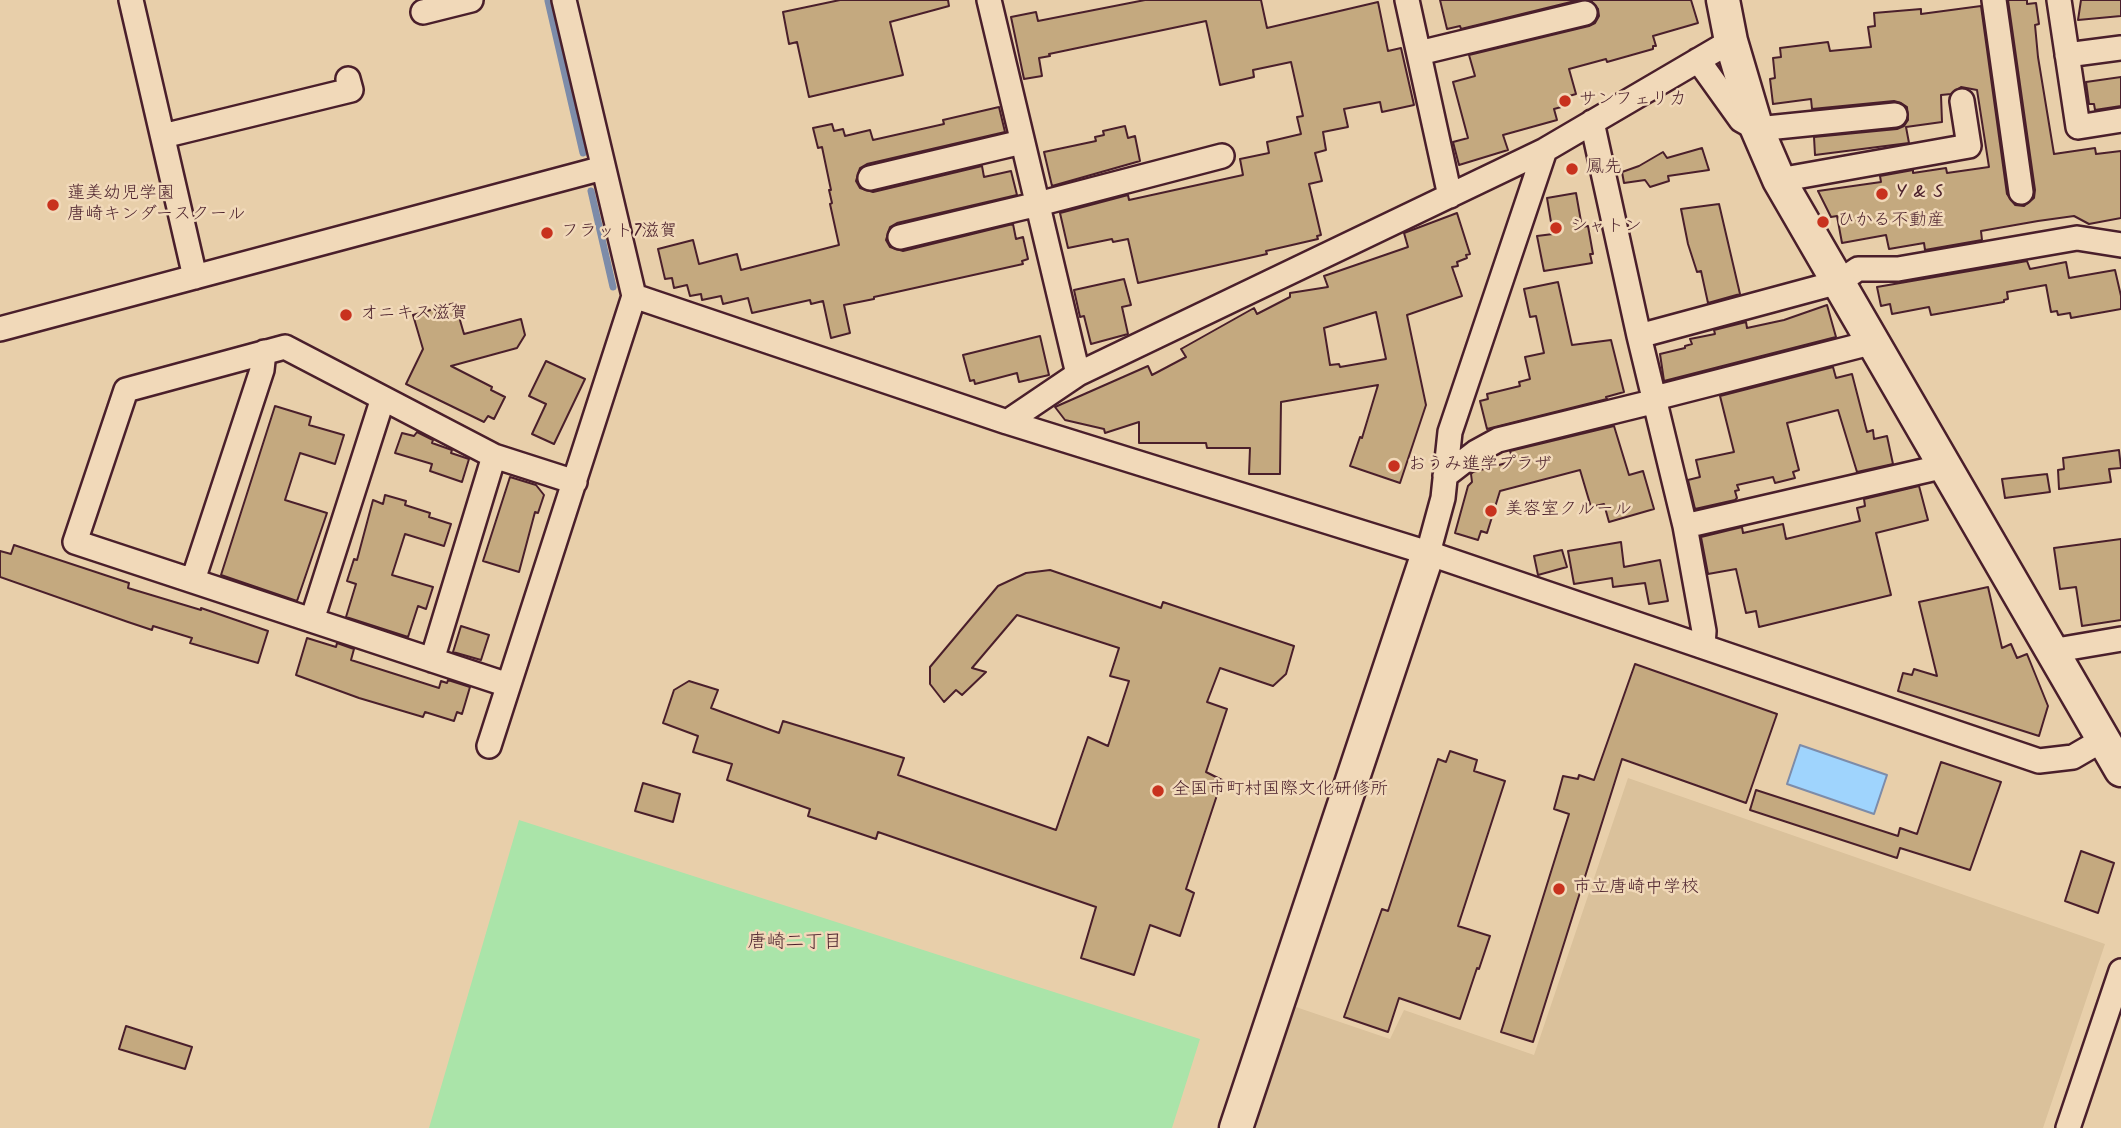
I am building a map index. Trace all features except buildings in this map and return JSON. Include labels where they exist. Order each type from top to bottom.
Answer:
[{"type":"street","points":[[133,0],[195,277]]},
{"type":"street","points":[[423,12],[471,0]]},
{"type":"street","points":[[489,746],[634,296],[564,0]]},
{"type":"street","points":[[1407,0],[1450,196]]},
{"type":"street","points":[[1723,0],[1731,41],[1757,129],[1779,180],[2121,770]]},
{"type":"street","points":[[1994,0],[2021,192]]},
{"type":"street","points":[[2059,0],[2078,127],[2121,120]]},
{"type":"street","points":[[991,1],[1078,374]]},
{"type":"street","points":[[1419,53],[1585,13]]},
{"type":"street","points":[[1007,422],[1078,374],[1545,150],[1731,41]]},
{"type":"street","points":[[2067,55],[2121,48]]},
{"type":"street","points":[[1698,60],[1741,120],[1757,129],[1895,115]]},
{"type":"street","points":[[163,136],[351,90],[348,79]]},
{"type":"street","points":[[1779,180],[1969,146],[1962,101]]},
{"type":"street","points":[[1592,122],[1639,337],[1685,526],[1704,631],[1703,646]]},
{"type":"street","points":[[870,178],[1023,142]]},
{"type":"street","points":[[1236,1128],[1428,553],[1443,498],[1450,432],[1545,150]]},
{"type":"street","points":[[900,237],[1222,156]]},
{"type":"street","points":[[0,330],[603,167]]},
{"type":"street","points":[[1639,337],[1839,282],[1858,269],[1898,270],[2077,238],[2121,245]]},
{"type":"street","points":[[634,296],[1007,422],[1428,553],[2039,761],[2073,757],[2104,739]]},
{"type":"street","points":[[1445,477],[1476,452],[1498,440],[1874,342]]},
{"type":"street","points":[[508,685],[75,542],[126,390],[285,347],[494,456],[575,482]]},
{"type":"street","points":[[193,580],[262,370],[264,352]]},
{"type":"street","points":[[312,620],[383,398]]},
{"type":"street","points":[[432,660],[494,456]]},
{"type":"street","points":[[1685,526],[1945,466]]},
{"type":"street","points":[[2051,650],[2121,639]]},
{"type":"street","points":[[2068,1128],[2121,971]]},
{"type":"shaded area","points":[[1628,778],[2105,944],[2043,1128],[1251,1128],[1290,1005],[1390,1039],[1404,1010],[1534,1055]]},
{"type":"green space","points":[[519,820],[1200,1039],[1172,1128],[429,1128]]},
{"type":"water","points":[[1800,745],[1887,775],[1874,814],[1787,784]]},
{"type":"waterway","points":[[548,1],[583,153]]},
{"type":"waterway","points":[[591,191],[613,287]]},
{"type":"place","name":"サンフェリカ","points":[[1565,101]]},
{"type":"place","name":"鳳先","points":[[1572,169]]},
{"type":"place","name":"Y & S","points":[[1882,194]]},
{"type":"place","name":"蓮美幼児学園 唐崎キンダースクール","points":[[53,205]]},
{"type":"place","name":"ひかる不動産","points":[[1823,222]]},
{"type":"place","name":"シャトン","points":[[1556,228]]},
{"type":"place","name":"フラット7滋賀","points":[[547,233]]},
{"type":"place","name":"オニキス滋賀","points":[[346,315]]},
{"type":"place","name":"おうみ進学プラザ","points":[[1394,466]]},
{"type":"place","name":"美容室クルール","points":[[1491,511]]},
{"type":"place","name":"全国市町村国際文化研修所","points":[[1158,791]]},
{"type":"place","name":"市立唐崎中学校","points":[[1559,889]]},
{"type":"district","name":"唐崎二丁目","points":[[795,944]]}]
